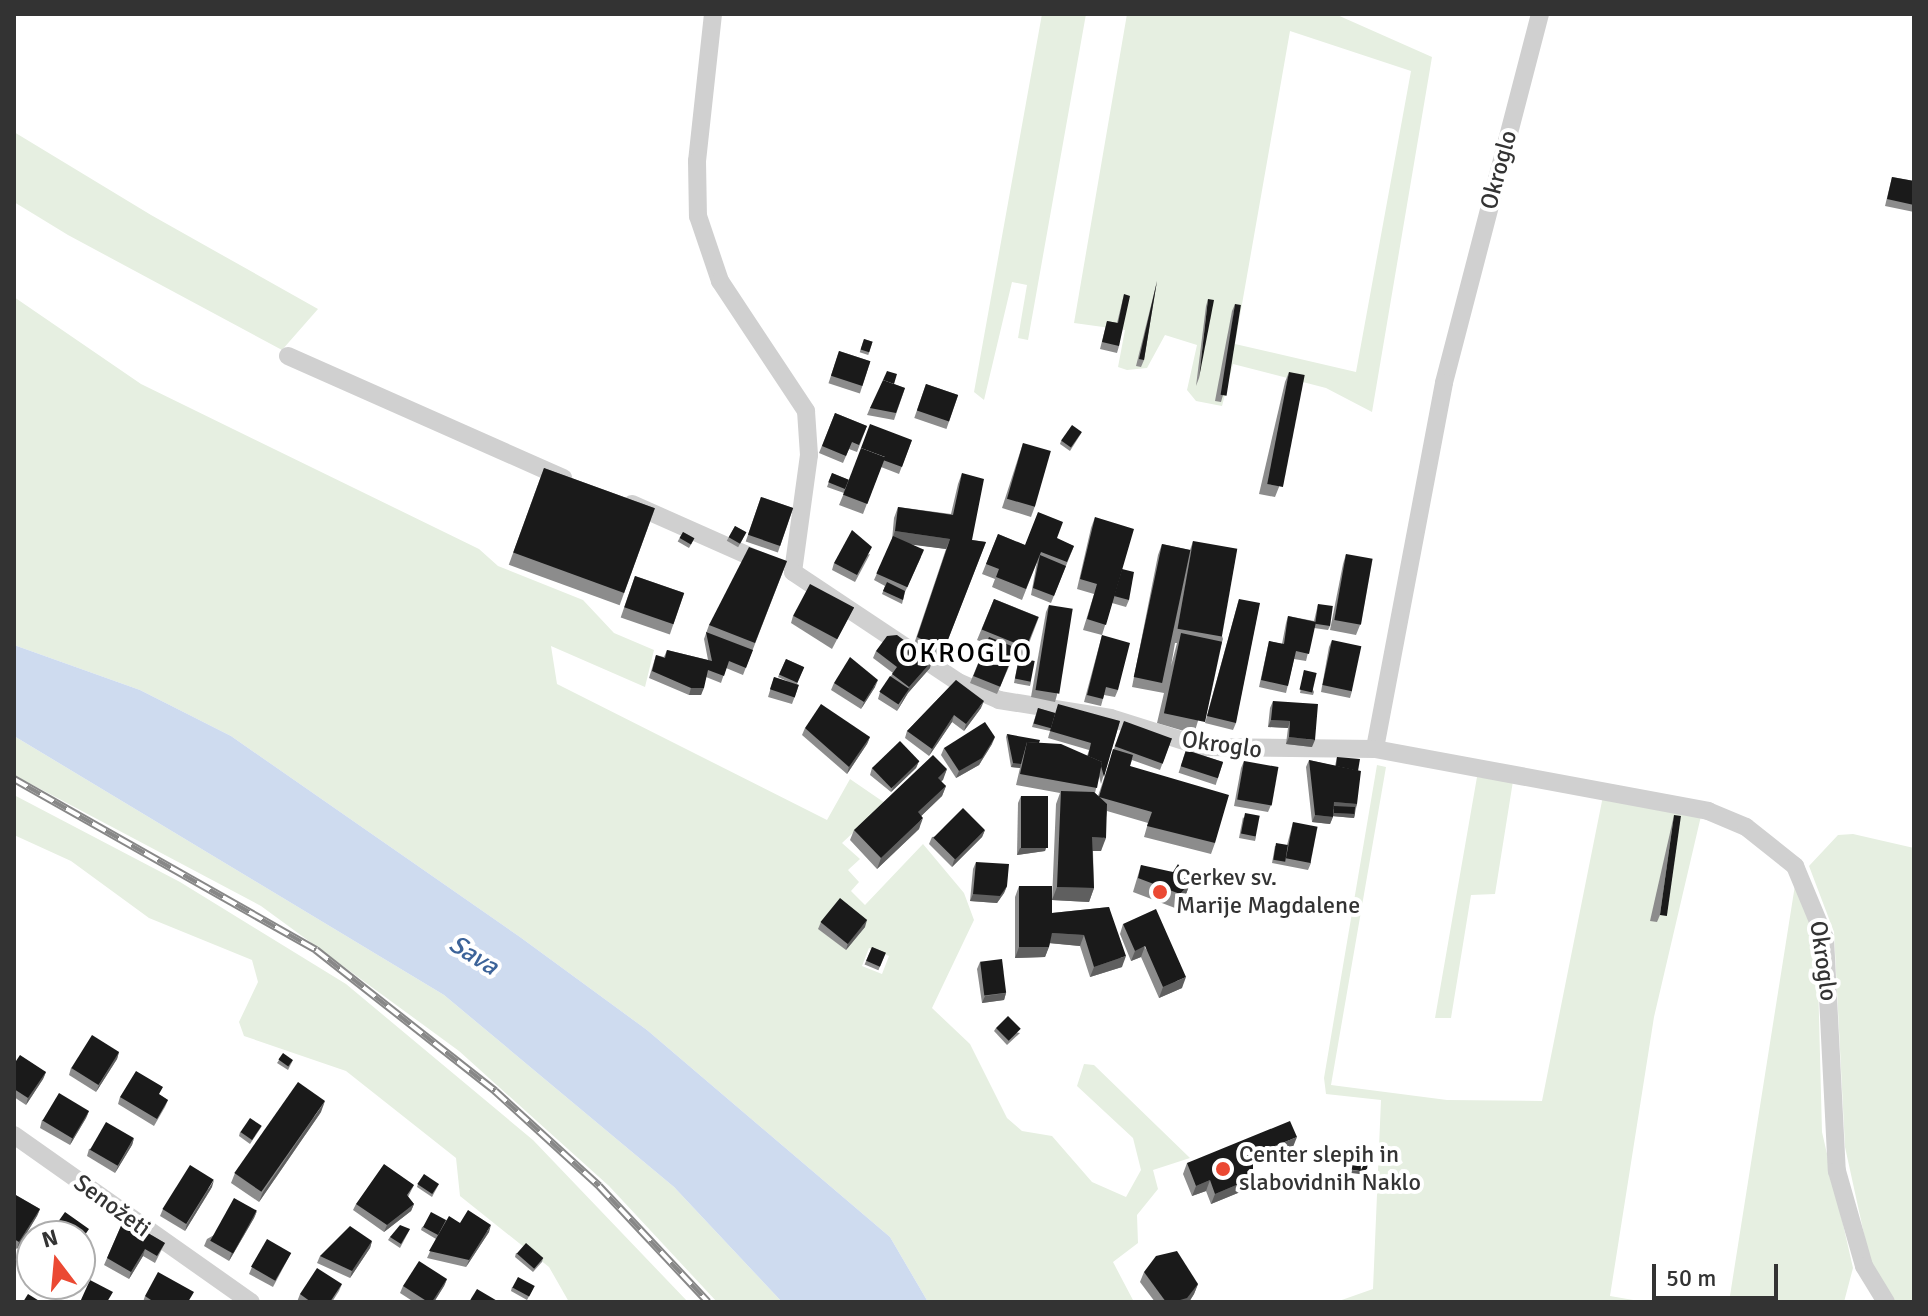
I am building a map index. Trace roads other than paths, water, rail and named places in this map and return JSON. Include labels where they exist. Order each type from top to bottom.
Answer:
[{"type":"street","points":[[713,14],[697,161],[704,240],[720,281],[806,411],[809,455],[793,572]]},
{"type":"street","name":"Okroglo","points":[[1375,749],[1444,383],[1540,14]]},
{"type":"street","points":[[288,356],[578,483]]},
{"type":"street","name":"Okroglo","points":[[607,494],[793,572],[958,682],[999,700],[1111,718],[1203,747],[1375,749],[1708,811],[1746,827],[1795,866],[1825,938],[1837,1171],[1864,1266],[1886,1302]]},
{"type":"street","name":"Senožeti","points":[[14,1135],[251,1302]]},
{"type":"water","name":"Sava","points":[[14,645],[140,690],[231,736],[520,937],[647,1030],[890,1237],[928,1302],[782,1302],[674,1187],[444,995],[14,736]]},
{"type":"railway","points":[[14,779],[316,950],[495,1091],[599,1186],[708,1302]]},
{"type":"place","name":"Cerkev sv. Marije Magdalene","points":[[1160,892]]},
{"type":"place","name":"Center slepih in slabovidnih Naklo","points":[[1223,1169]]},
{"type":"district","name":"OKROGLO","points":[[966,653]]}]
